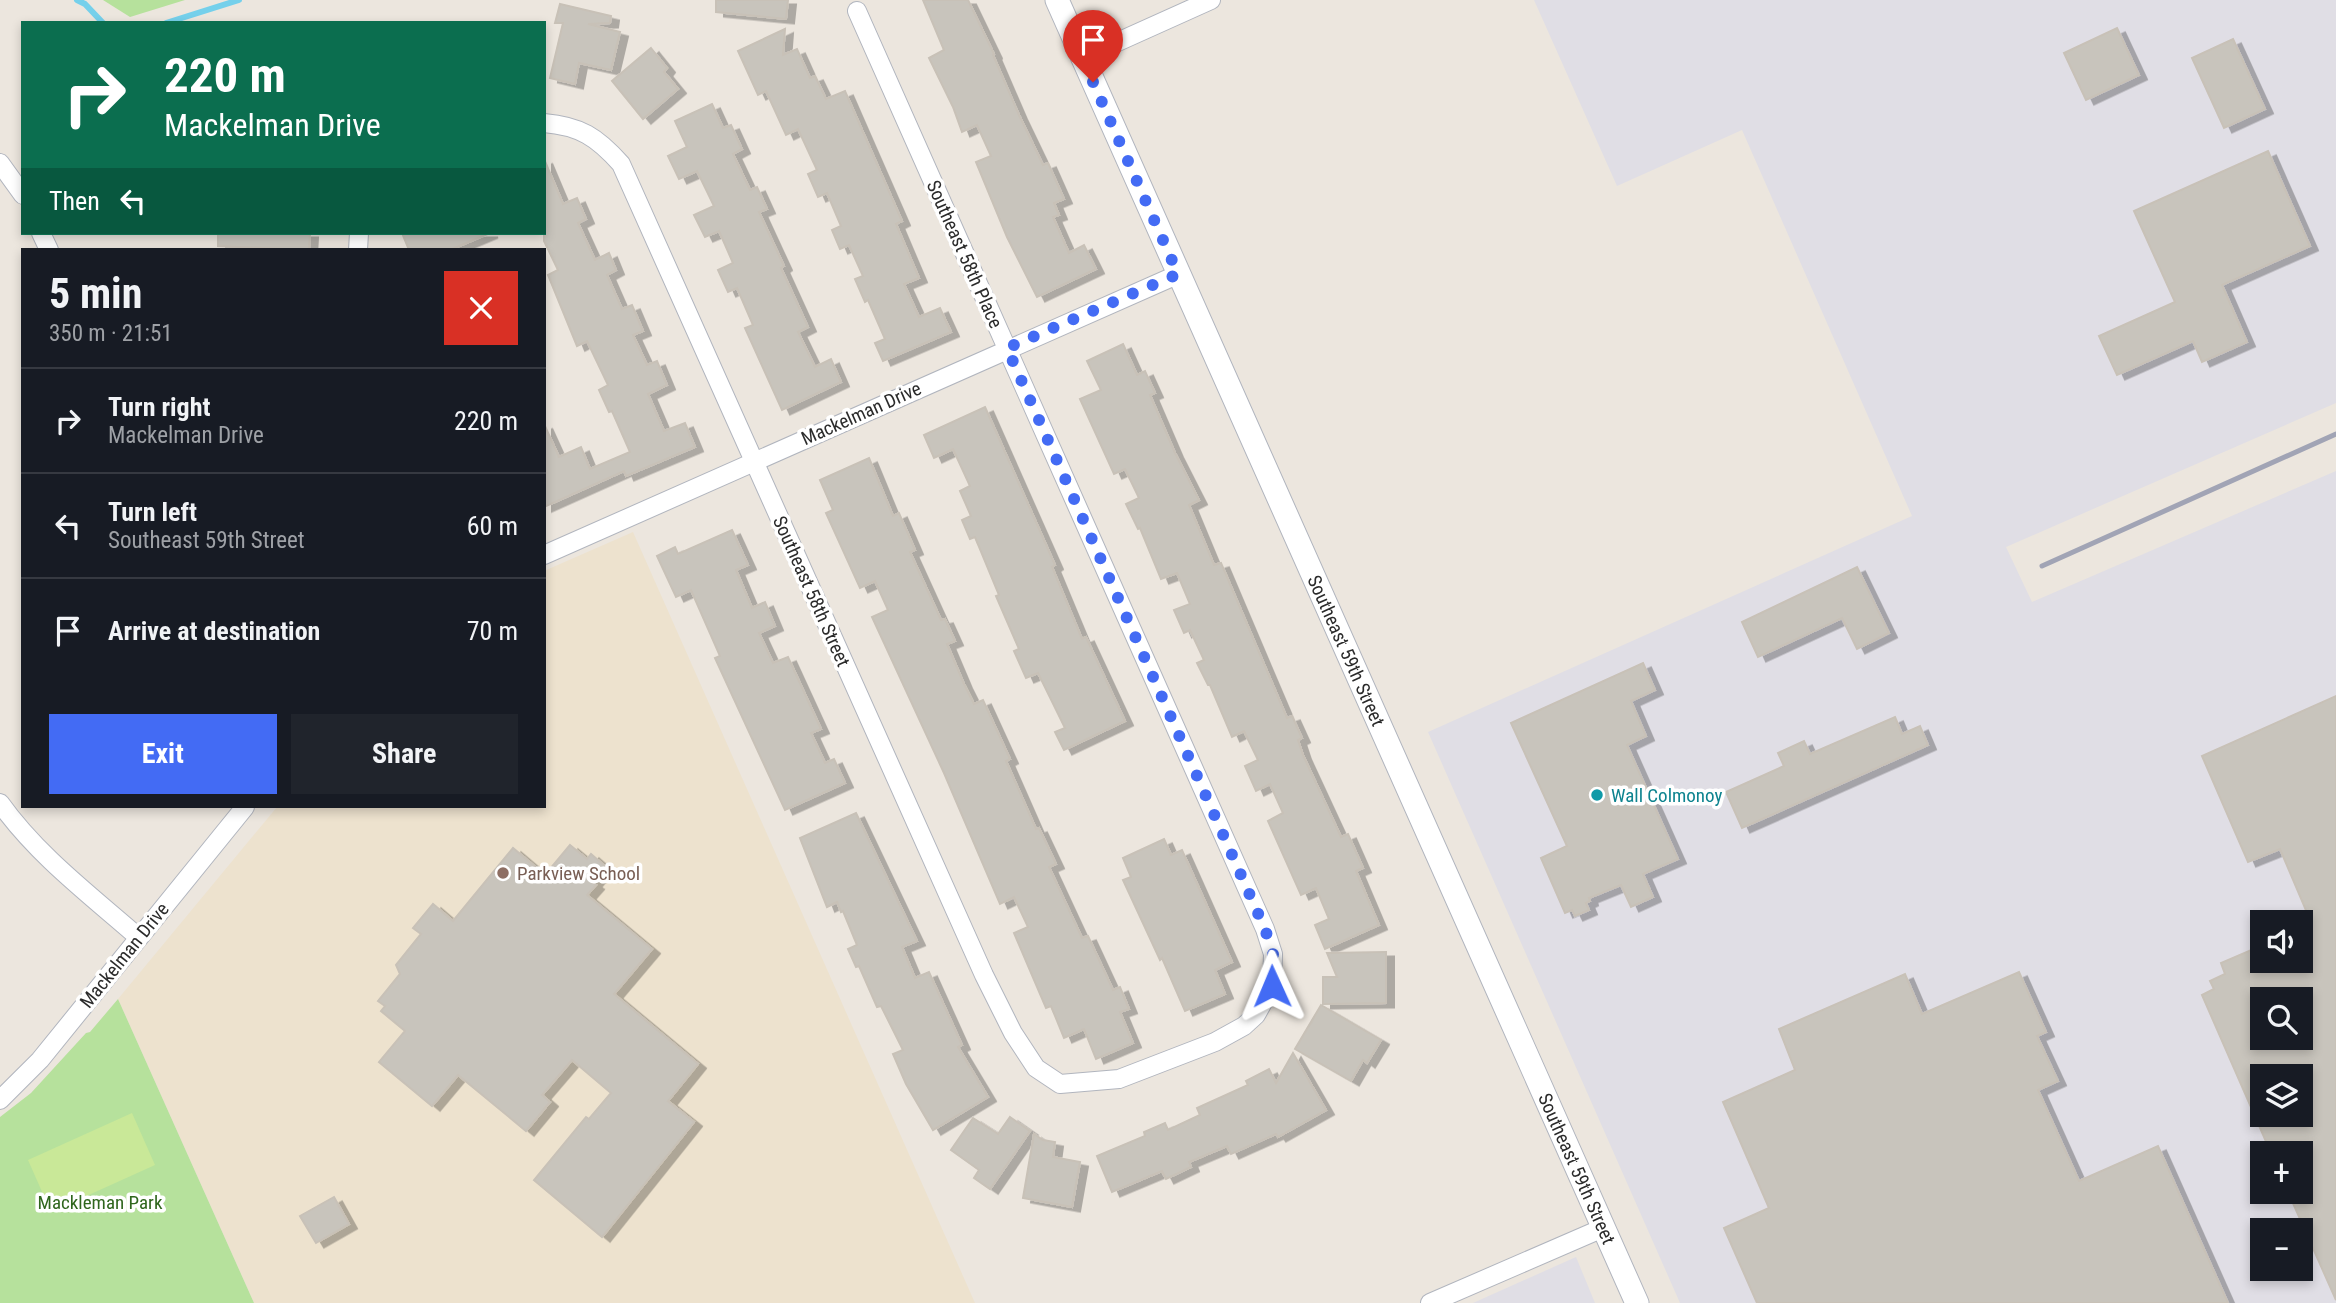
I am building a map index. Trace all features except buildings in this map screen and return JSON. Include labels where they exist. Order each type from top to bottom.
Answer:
[{"type":"main road","name":"Southeast 59th Street","points":[[1057,0],[1637,1303]]},
{"type":"street","points":[[1082,58],[1211,0]]},
{"type":"street","name":"Southeast 58th Place","points":[[857,11],[1265,929],[1273,954],[1272,986],[1266,1000],[1244,1026],[1214,1042],[1119,1079],[1060,1084]]},
{"type":"street","name":"Southeast 58th Street","points":[[546,123],[575,127],[603,144],[621,164],[990,987],[1013,1033],[1036,1068],[1060,1084]]},
{"type":"street","points":[[0,163],[21,192]]},
{"type":"street","name":"Mackelman Drive","points":[[546,554],[1178,274]]},
{"type":"street","points":[[0,803],[12,820],[51,861],[138,937]]},
{"type":"street","name":"Mackelman Drive","points":[[0,1100],[40,1060],[245,808]]},
{"type":"street","points":[[1430,1303],[1603,1228]]},
{"type":"shaded area","points":[[1534,0],[2336,0],[2336,403],[2006,547],[2032,602],[2336,471],[2336,1303],[1680,1303],[1428,732],[1912,516],[1742,130],[1617,186]]},
{"type":"shaded area","name":"Parkview School","points":[[633,532],[975,1303],[254,1303],[118,999],[276,808],[546,808],[546,570]]},
{"type":"shaded area","points":[[1576,1257],[1595,1303],[1473,1303]]},
{"type":"green space","points":[[103,0],[185,0],[130,17]]},
{"type":"green space","name":"Mackleman Park","points":[[118,999],[254,1303],[0,1303],[0,1117],[31,1093]]},
{"type":"green space","points":[[132,1113],[155,1165],[51,1212],[28,1160]]},
{"type":"waterway","points":[[77,0],[85,4],[101,21]]},
{"type":"waterway","points":[[172,21],[239,0]]},
{"type":"railway","points":[[2042,566],[2336,434]]},
{"type":"place","name":"Wall Colmonoy","points":[[1597,795]]},
{"type":"place","name":"Parkview School","points":[[503,873]]},
{"type":"route","points":[[1093,82],[1178,274],[1007,348],[1265,929],[1273,954],[1272,986]]}]
